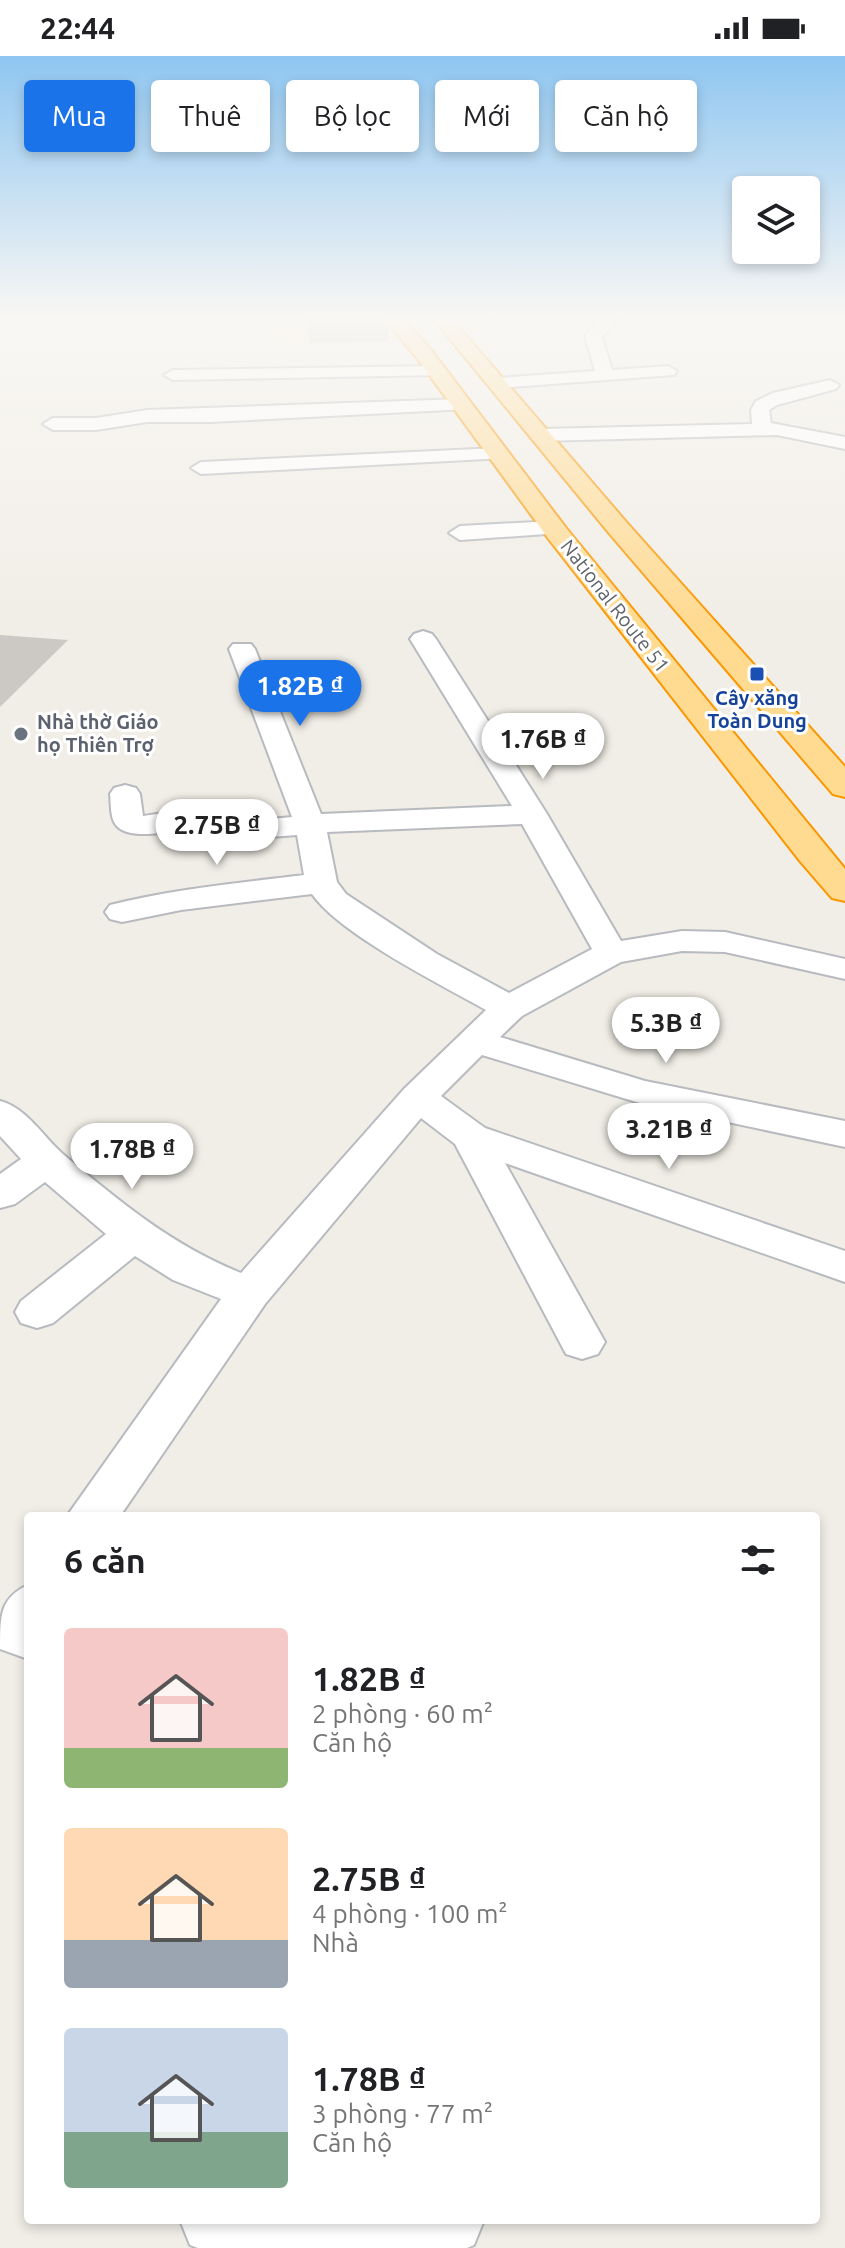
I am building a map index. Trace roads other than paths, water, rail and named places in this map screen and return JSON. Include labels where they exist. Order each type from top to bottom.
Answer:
[{"type":"highway","name":"National Route 51","points":[[469,419],[492,470],[553,528],[812,854],[845,890]]},
{"type":"highway","points":[[528,419],[618,528],[845,787]]},
{"type":"street","points":[[53,424],[96,424],[126,419]]},
{"type":"street","points":[[761,419],[763,429]]},
{"type":"street","points":[[541,435],[763,429],[787,430],[845,443]]},
{"type":"street","points":[[201,468],[492,470]]},
{"type":"street","points":[[285,481],[492,470]]},
{"type":"street","points":[[460,533],[553,528]]},
{"type":"street","points":[[423,639],[532,814],[611,953]]},
{"type":"street","points":[[242,649],[310,824],[321,883],[334,901],[425,961],[509,1008]]},
{"type":"street","points":[[125,794],[129,822],[139,826],[203,817],[216,820],[230,831],[243,832],[310,824],[532,814]]},
{"type":"street","points":[[122,912],[181,900],[321,883]]},
{"type":"street","points":[[95,1512],[249,1293],[418,1097],[509,1008],[611,953],[682,941],[725,942],[845,969]]},
{"type":"street","points":[[475,1041],[643,1092],[845,1134]]},
{"type":"street","points":[[418,1097],[471,1137],[845,1267]]},
{"type":"street","points":[[3,1121],[133,1235],[188,1269],[249,1293]]},
{"type":"street","points":[[471,1137],[582,1342]]},
{"type":"street","points":[[0,1194],[46,1161]]},
{"type":"street","points":[[37,1312],[133,1235]]},
{"type":"street","points":[[249,2224],[327,2233],[425,2231],[440,2224]]},
{"type":"place","name":"Cây xăng Toàn Dung","points":[[757,674]]},
{"type":"place","name":"Nhà thờ Giáo họ Thiên Trợ","points":[[21,734]]}]
